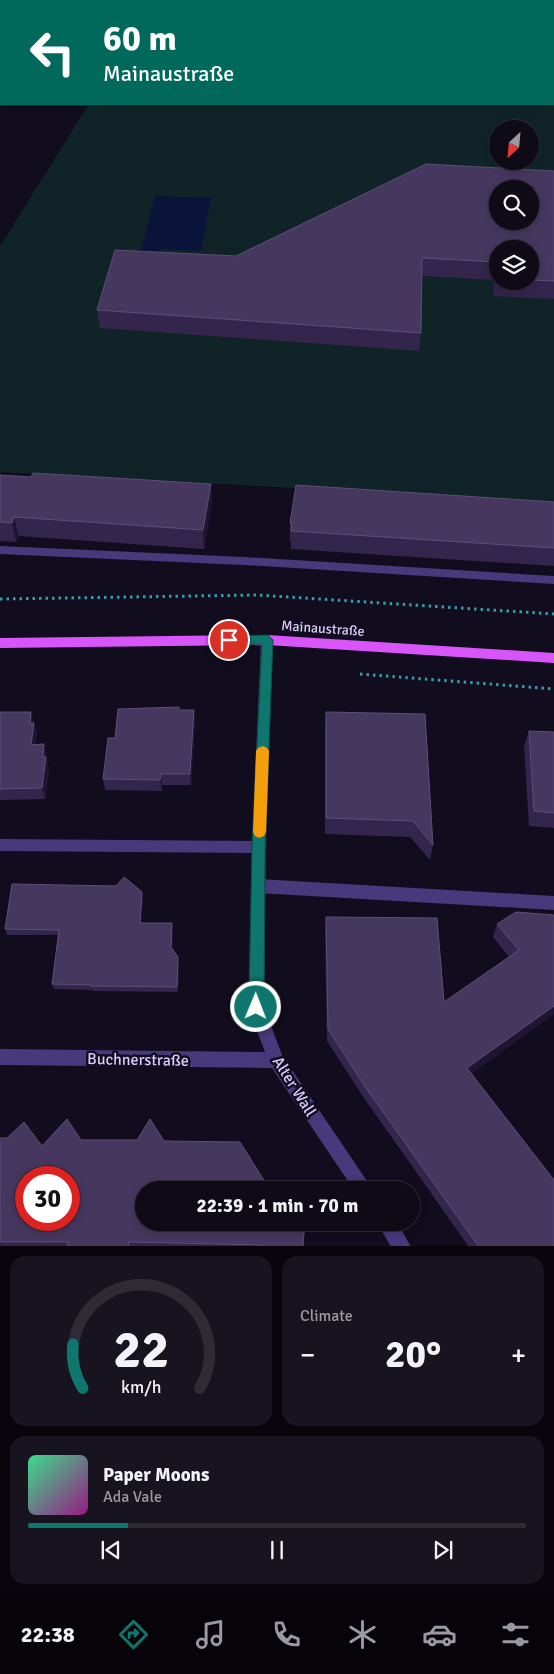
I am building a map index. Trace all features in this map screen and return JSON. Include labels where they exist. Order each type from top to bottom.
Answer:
[{"type":"main road","name":"Mainaustraße","points":[[0,642],[268,640],[554,658]]},
{"type":"street","points":[[0,550],[244,561],[554,580]]},
{"type":"street","name":"Alter Wall","points":[[268,640],[259,847],[256,1007],[276,1060],[358,1181]]},
{"type":"street","points":[[0,845],[259,847]]},
{"type":"street","points":[[258,886],[554,903]]},
{"type":"street","name":"Buchnerstraße","points":[[0,1058],[276,1060]]},
{"type":"street","points":[[392,1231],[402,1246]]},
{"type":"path","points":[[0,599],[257,595],[554,614]]},
{"type":"green space","points":[[88,105],[554,105],[554,502],[0,472],[0,246]]},
{"type":"water","points":[[155,196],[211,198],[201,251],[160,249],[156,268],[137,267]]},
{"type":"building","points":[[426,164],[489,167],[489,170],[554,171],[554,281],[539,280],[539,240],[489,240],[489,262],[422,258],[421,333],[97,310],[115,250],[236,256]]},
{"type":"building","points":[[33,473],[211,484],[203,530],[14,517],[12,523],[0,522],[0,475],[31,477]]},
{"type":"building","points":[[296,485],[554,502],[554,548],[291,531],[292,523],[290,523]]},
{"type":"building","points":[[179,707],[179,710],[194,710],[190,774],[161,774],[160,780],[103,779],[108,738],[115,738],[118,709]]},
{"type":"building","points":[[0,712],[31,712],[30,723],[34,723],[31,745],[44,744],[43,757],[46,757],[42,788],[0,789]]},
{"type":"building","points":[[326,712],[425,714],[433,845],[413,821],[326,818]]},
{"type":"building","points":[[529,731],[554,732],[554,813],[534,811]]},
{"type":"building","points":[[124,877],[142,892],[140,923],[172,923],[171,947],[178,957],[177,987],[52,984],[59,930],[5,929],[12,884],[116,886]]},
{"type":"building","points":[[516,912],[554,915],[554,1006],[467,1068],[554,1180],[554,1246],[478,1246],[366,1088],[328,1029],[326,917],[437,918],[444,1002],[519,950],[497,924]]},
{"type":"building","points":[[67,1119],[81,1140],[137,1140],[150,1119],[164,1141],[240,1142],[264,1181],[135,1181],[135,1231],[304,1231],[304,1246],[129,1242],[128,1246],[67,1246],[68,1242],[0,1242],[0,1138],[7,1138],[24,1122],[42,1146]]},
{"type":"slow traffic","points":[[259,832],[263,751]]},
{"type":"route","points":[[229,640],[268,640],[259,847],[256,1007]]}]
